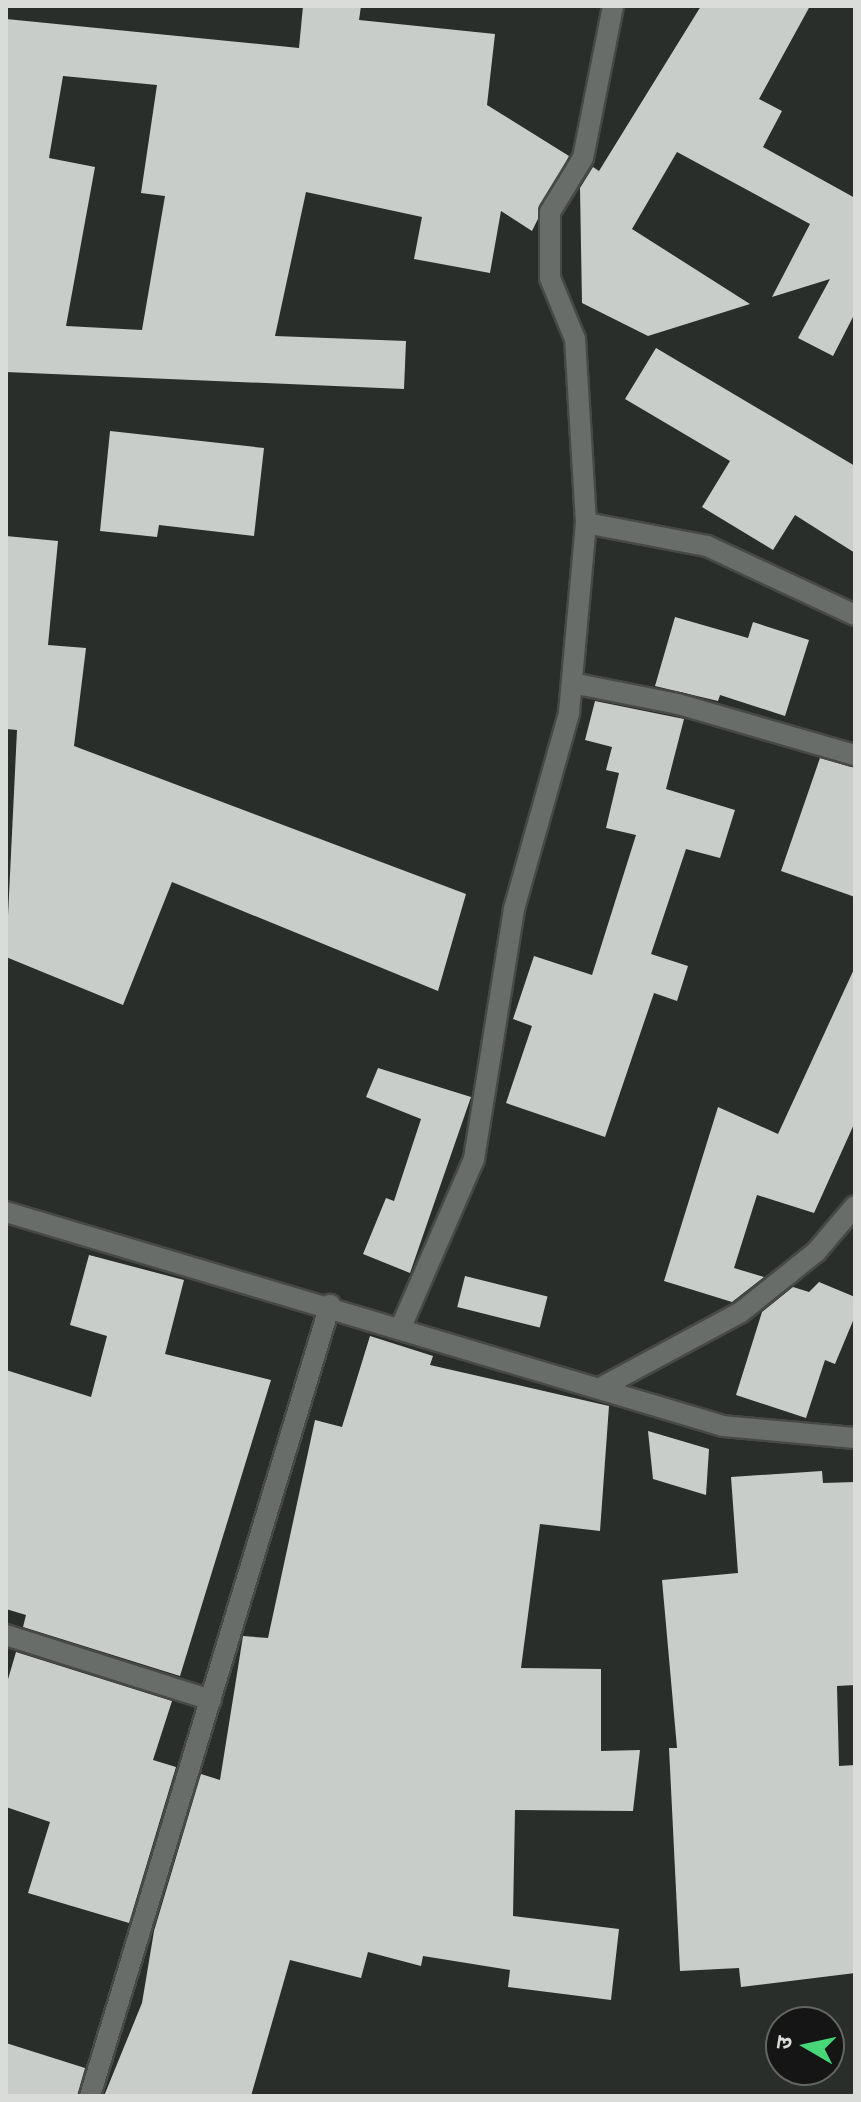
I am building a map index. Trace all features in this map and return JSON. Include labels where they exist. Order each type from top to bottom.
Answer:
[{"type":"street","points":[[401,1327],[474,1159],[514,909],[572,683],[586,523],[575,339],[550,278],[550,212],[583,158],[613,6]]},
{"type":"street","points":[[586,523],[707,546],[855,615]]},
{"type":"street","points":[[572,683],[678,704],[855,755]]},
{"type":"street","points":[[600,1388],[741,1312],[816,1252],[855,1206]]},
{"type":"street","points":[[6,1212],[330,1305],[723,1426],[855,1438]]},
{"type":"street","points":[[90,2096],[330,1305]]},
{"type":"street","points":[[6,1635],[211,1700]]},
{"type":"building","points":[[303,6],[361,6],[359,20],[495,34],[487,105],[569,156],[532,231],[501,211],[490,273],[414,259],[422,217],[306,192],[275,336],[406,341],[404,389],[6,372],[6,19],[299,48]],"holes":[[[63,76],[157,85],[141,193],[165,196],[142,330],[66,326],[95,167],[49,158]]]},
{"type":"building","points":[[701,6],[810,6],[759,99],[782,111],[763,147],[855,198],[855,313],[833,356],[798,338],[830,279],[772,297],[810,224],[677,152],[632,229],[750,304],[648,336],[582,303],[580,188],[593,167],[599,171]]},
{"type":"building","points":[[656,348],[855,466],[855,553],[795,515],[773,550],[702,507],[730,461],[625,399]]},
{"type":"building","points":[[110,431],[264,448],[254,536],[159,525],[157,537],[100,531]]},
{"type":"building","points":[[6,536],[58,541],[48,645],[86,648],[74,746],[466,894],[438,991],[172,882],[123,1005],[6,957],[17,730],[6,729]]},
{"type":"building","points":[[675,617],[748,638],[753,622],[809,640],[785,716],[720,695],[718,701],[655,686]]},
{"type":"building","points":[[595,701],[684,719],[666,789],[735,810],[720,858],[686,849],[651,954],[688,966],[677,1001],[654,993],[605,1137],[506,1103],[532,1026],[513,1019],[534,956],[592,975],[636,835],[606,828],[619,773],[606,770],[612,747],[585,740]]},
{"type":"building","points":[[820,758],[855,768],[855,897],[781,871]]},
{"type":"building","points":[[855,967],[855,1122],[814,1213],[757,1195],[734,1268],[764,1277],[732,1302],[664,1281],[718,1107],[778,1134]]},
{"type":"building","points":[[378,1068],[471,1097],[410,1273],[363,1254],[386,1198],[394,1201],[421,1119],[366,1097]]},
{"type":"building","points":[[89,1255],[184,1280],[165,1354],[271,1380],[180,1676],[23,1627],[26,1615],[6,1609],[6,1370],[91,1397],[107,1336],[70,1325]]},
{"type":"building","points":[[465,1276],[547,1297],[540,1328],[457,1307]]},
{"type":"building","points":[[819,1282],[855,1297],[855,1316],[835,1364],[825,1360],[806,1418],[736,1395],[762,1312],[793,1287],[809,1292]]},
{"type":"building","points":[[370,1336],[433,1356],[430,1365],[609,1406],[600,1531],[540,1524],[521,1668],[601,1669],[601,1751],[640,1750],[633,1811],[515,1810],[513,1916],[619,1929],[611,2000],[508,1987],[510,1970],[423,1956],[421,1966],[368,1952],[361,1978],[290,1960],[251,2096],[104,2096],[142,2003],[154,1931],[201,1774],[220,1780],[243,1636],[268,1638],[315,1420],[342,1427]]},
{"type":"building","points":[[648,1431],[709,1449],[706,1495],[653,1479]]},
{"type":"building","points":[[822,1471],[823,1483],[855,1482],[855,1685],[837,1686],[839,1766],[855,1765],[855,1973],[741,1987],[739,1968],[680,1971],[669,1748],[677,1748],[662,1580],[738,1573],[731,1477]]},
{"type":"building","points":[[16,1652],[172,1701],[153,1760],[176,1767],[129,1923],[28,1893],[50,1822],[6,1807],[6,1686]]},
{"type":"building","points":[[6,2043],[85,2068],[77,2096],[6,2096]]}]
